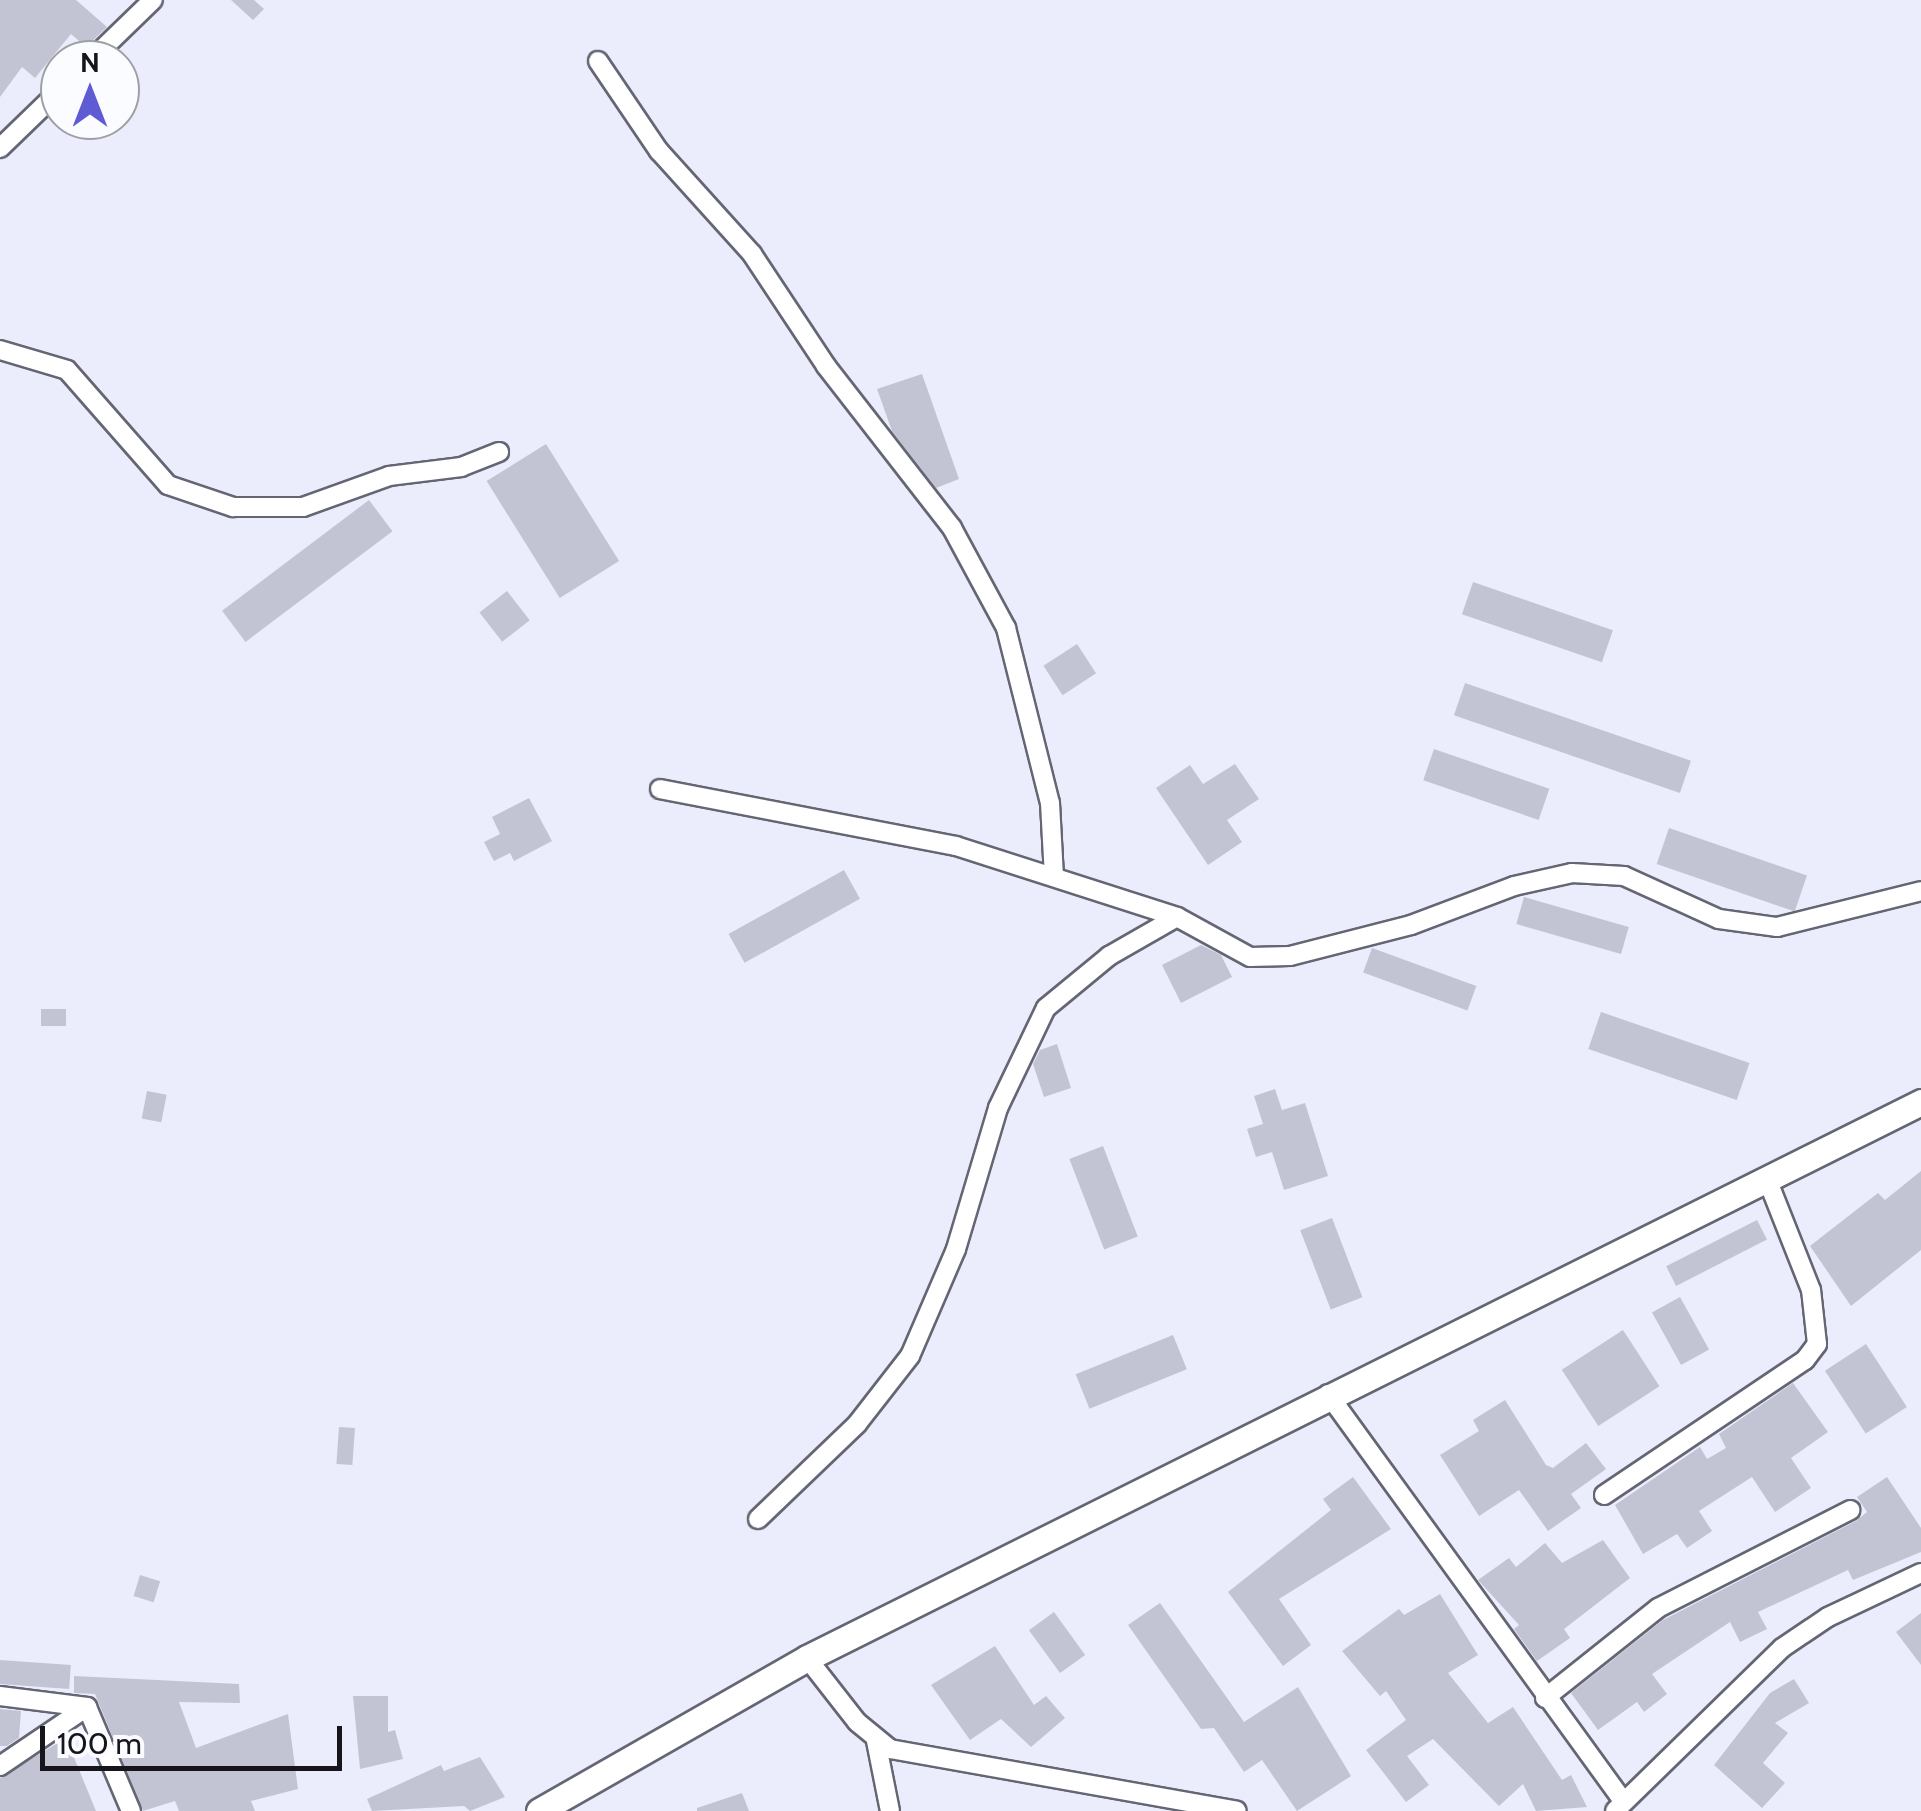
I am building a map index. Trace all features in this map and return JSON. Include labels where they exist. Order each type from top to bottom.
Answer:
[{"type":"main road","points":[[539,1811],[807,1658],[1328,1394],[1921,1102]]},
{"type":"street","points":[[113,40],[154,0]]},
{"type":"street","points":[[598,60],[659,151],[752,254],[837,380],[952,528],[1006,628],[1050,803],[1054,876]]},
{"type":"street","points":[[0,148],[40,109]]},
{"type":"street","points":[[0,350],[67,370],[168,485],[233,507],[303,507],[389,476],[461,467],[499,452]]},
{"type":"street","points":[[660,789],[956,846],[1178,917],[1250,958],[1290,956],[1411,925],[1514,886],[1572,874],[1624,876],[1719,919],[1777,927],[1921,890]]},
{"type":"street","points":[[758,1519],[857,1424],[910,1356],[956,1249],[998,1108],[1046,1008],[1109,956],[1178,917]]},
{"type":"street","points":[[1604,1495],[1805,1360],[1817,1344],[1811,1290],[1768,1180]]},
{"type":"street","points":[[1328,1394],[1619,1806],[1782,1648],[1828,1616],[1921,1572]]},
{"type":"street","points":[[1546,1698],[1658,1608],[1850,1510]]},
{"type":"street","points":[[807,1658],[876,1741],[890,1811]]},
{"type":"street","points":[[0,1696],[87,1707]]},
{"type":"street","points":[[0,1766],[87,1707]]},
{"type":"street","points":[[87,1707],[131,1811]]},
{"type":"street","points":[[876,1741],[958,1766],[1236,1811]]},
{"type":"building","points":[[0,0],[76,0],[107,27],[93,40],[78,40],[71,34],[66,40],[40,40],[40,72],[35,78],[22,67],[0,97]]},
{"type":"building","points":[[231,0],[254,0],[264,9],[253,20]]},
{"type":"building","points":[[922,374],[959,479],[936,488],[892,431],[877,389]]},
{"type":"building","points":[[546,444],[619,561],[560,598],[487,481]]},
{"type":"building","points":[[369,500],[392,531],[246,642],[222,611]]},
{"type":"building","points":[[1473,582],[1613,630],[1602,662],[1462,614]]},
{"type":"building","points":[[507,591],[530,620],[502,642],[479,613]]},
{"type":"building","points":[[1077,644],[1096,673],[1063,695],[1043,666]]},
{"type":"building","points":[[1465,683],[1691,761],[1680,793],[1454,715]]},
{"type":"building","points":[[1434,749],[1549,789],[1539,820],[1423,780]]},
{"type":"building","points":[[1235,764],[1259,799],[1227,820],[1242,842],[1208,865],[1156,788],[1190,765],[1203,784]]},
{"type":"building","points":[[529,798],[552,841],[514,861],[510,853],[494,861],[484,842],[500,834],[492,817]]},
{"type":"building","points":[[1669,828],[1807,876],[1795,911],[1657,864]]},
{"type":"building","points":[[844,870],[860,899],[745,963],[729,934]]},
{"type":"building","points":[[1524,897],[1629,927],[1621,954],[1516,924]]},
{"type":"building","points":[[1201,945],[1221,955],[1232,977],[1181,1003],[1162,965]]},
{"type":"building","points":[[1372,948],[1476,986],[1467,1010],[1363,972]]},
{"type":"building","points":[[41,1009],[66,1009],[66,1026],[41,1026]]},
{"type":"building","points":[[1601,1012],[1749,1063],[1737,1100],[1588,1049]]},
{"type":"building","points":[[1057,1044],[1071,1088],[1044,1097],[1033,1064],[1040,1050]]},
{"type":"building","points":[[1275,1089],[1282,1110],[1305,1103],[1328,1176],[1284,1190],[1272,1152],[1256,1157],[1247,1129],[1263,1124],[1254,1096]]},
{"type":"building","points":[[147,1091],[167,1095],[161,1122],[142,1118]]},
{"type":"building","points":[[1103,1146],[1138,1237],[1104,1249],[1069,1159]]},
{"type":"building","points":[[1921,1171],[1921,1250],[1851,1306],[1810,1246],[1878,1193],[1885,1200]]},
{"type":"building","points":[[1332,1218],[1362,1297],[1331,1310],[1300,1230]]},
{"type":"building","points":[[1757,1220],[1767,1240],[1676,1286],[1666,1266]]},
{"type":"building","points":[[1680,1297],[1709,1349],[1681,1365],[1652,1313]]},
{"type":"building","points":[[1623,1330],[1659,1386],[1598,1426],[1562,1370]]},
{"type":"building","points":[[1173,1335],[1187,1369],[1090,1409],[1076,1374]]},
{"type":"building","points":[[1866,1344],[1907,1407],[1866,1434],[1825,1371]]},
{"type":"building","points":[[1793,1383],[1828,1432],[1791,1458],[1811,1488],[1775,1512],[1752,1477],[1699,1511],[1712,1531],[1687,1548],[1677,1534],[1643,1554],[1615,1505],[1700,1447],[1707,1459],[1726,1448],[1719,1434]]},
{"type":"building","points":[[1505,1400],[1546,1465],[1553,1468],[1586,1443],[1606,1469],[1571,1494],[1581,1508],[1548,1531],[1519,1490],[1479,1516],[1440,1455],[1479,1431],[1473,1420]]},
{"type":"building","points":[[339,1427],[355,1428],[352,1465],[336,1464]]},
{"type":"building","points":[[1353,1477],[1391,1529],[1279,1599],[1311,1645],[1283,1666],[1228,1592],[1331,1510],[1323,1499]]},
{"type":"building","points":[[1887,1477],[1921,1528],[1921,1552],[1853,1580],[1848,1570],[1758,1612],[1767,1629],[1740,1642],[1730,1622],[1652,1674],[1667,1694],[1644,1712],[1637,1702],[1598,1730],[1571,1693],[1663,1620],[1856,1521],[1867,1512],[1857,1497]]},
{"type":"building","points":[[1603,1540],[1630,1578],[1564,1629],[1570,1638],[1537,1661],[1514,1629],[1519,1625],[1478,1580],[1509,1558],[1516,1567],[1545,1543],[1562,1563]]},
{"type":"building","points":[[140,1575],[160,1581],[154,1602],[134,1596]]},
{"type":"building","points":[[1440,1594],[1478,1655],[1448,1673],[1488,1723],[1513,1707],[1562,1780],[1571,1775],[1587,1807],[1536,1811],[1523,1784],[1499,1806],[1433,1739],[1407,1756],[1429,1785],[1406,1802],[1366,1750],[1406,1720],[1386,1691],[1380,1696],[1342,1651],[1399,1609],[1404,1615]]},
{"type":"building","points":[[1160,1603],[1244,1722],[1298,1687],[1351,1776],[1297,1811],[1262,1760],[1244,1772],[1214,1728],[1201,1729],[1128,1625]]},
{"type":"building","points":[[1054,1612],[1085,1655],[1060,1673],[1029,1630]]},
{"type":"building","points":[[1921,1613],[1921,1665],[1896,1632]]},
{"type":"building","points":[[995,1646],[1034,1705],[1046,1696],[1065,1718],[1031,1747],[1001,1719],[970,1740],[931,1685]]},
{"type":"building","points":[[0,1660],[71,1665],[69,1689],[0,1684]]},
{"type":"building","points":[[74,1676],[239,1684],[240,1703],[179,1702],[196,1748],[288,1714],[298,1789],[251,1801],[255,1811],[179,1811],[175,1801],[143,1811],[95,1694],[74,1693]]},
{"type":"building","points":[[1794,1679],[1809,1703],[1775,1723],[1788,1733],[1763,1763],[1785,1783],[1762,1808],[1714,1765],[1770,1693]]},
{"type":"building","points":[[353,1696],[388,1696],[388,1732],[395,1730],[403,1759],[360,1769]]},
{"type":"building","points":[[0,1709],[21,1711],[19,1738],[7,1746],[0,1746]]},
{"type":"building","points":[[66,1738],[96,1811],[0,1811],[0,1778]]},
{"type":"building","points":[[480,1757],[505,1797],[470,1811],[464,1806],[372,1811],[367,1799],[441,1765],[444,1771]]},
{"type":"building","points":[[742,1793],[749,1811],[697,1811],[697,1808]]}]
